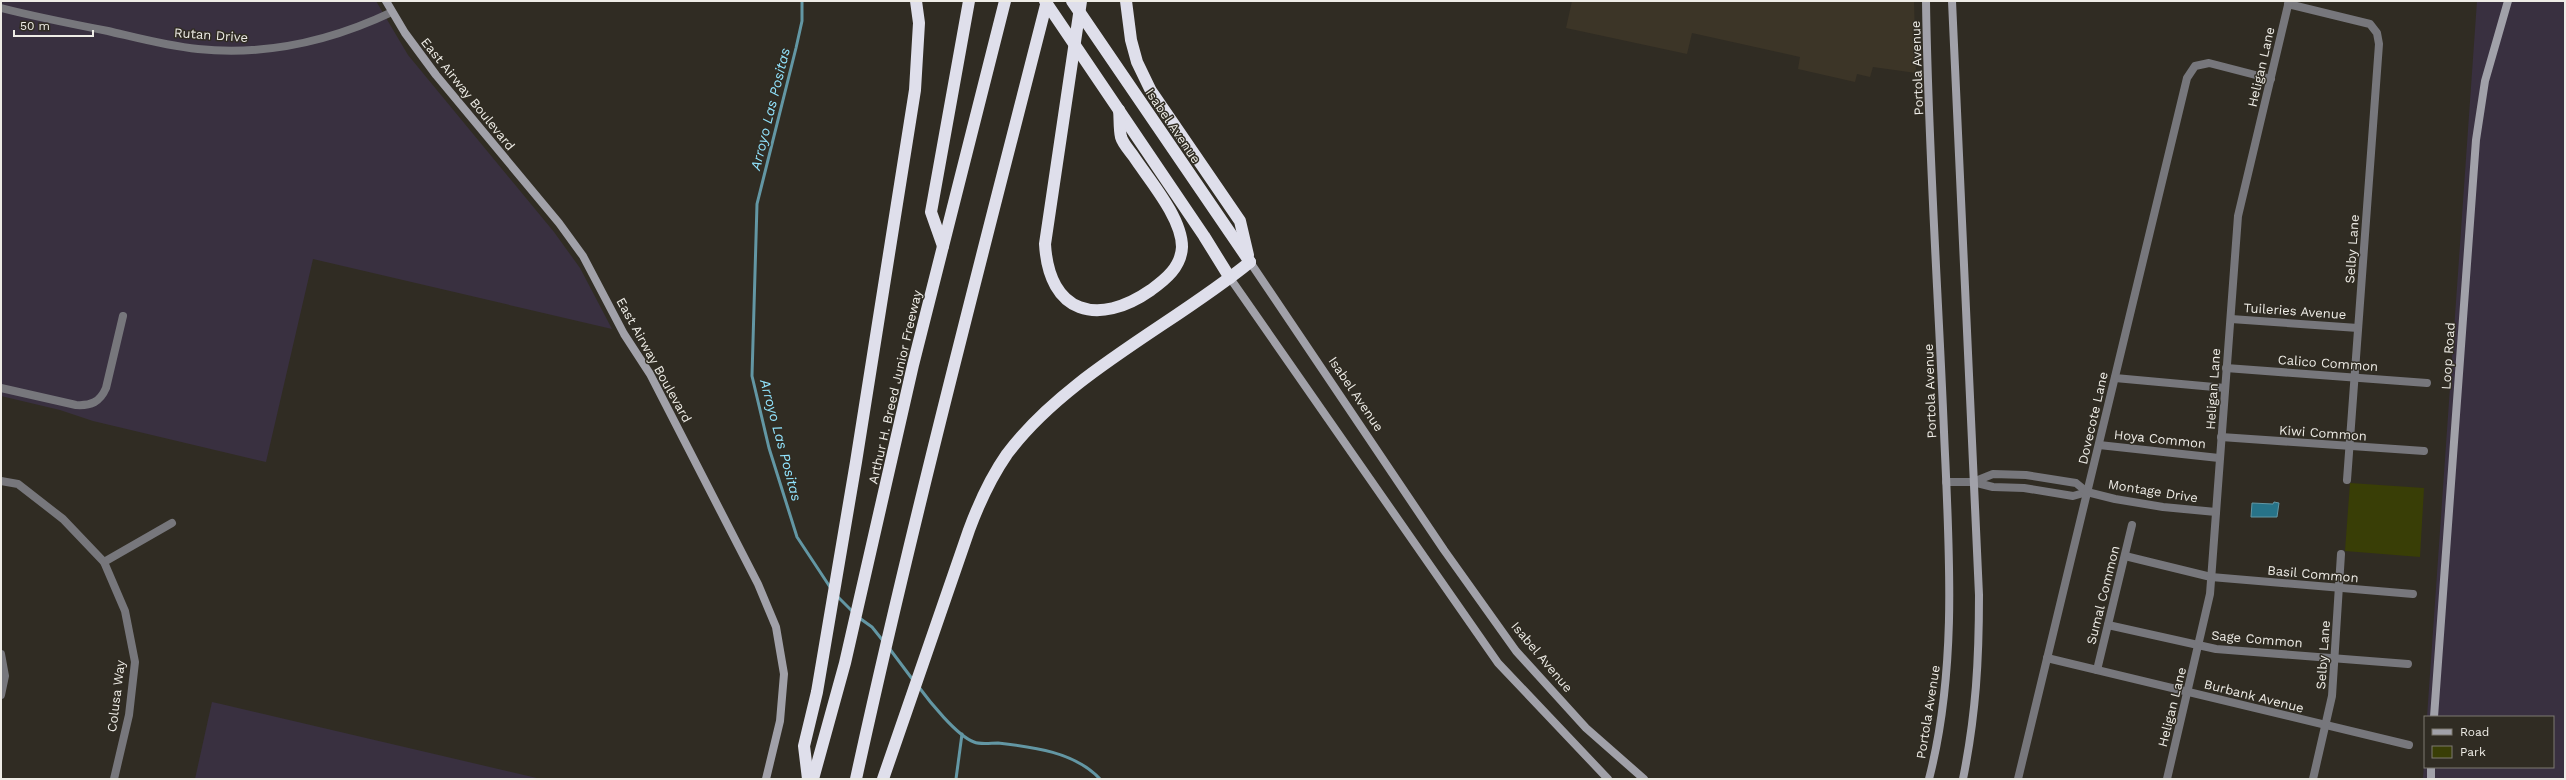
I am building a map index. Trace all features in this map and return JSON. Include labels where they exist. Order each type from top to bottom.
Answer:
[{"type":"highway","points":[[808,779],[804,746],[817,692],[824,639],[840,553],[914,90],[919,24],[916,1]]},
{"type":"highway","points":[[943,246],[931,212],[969,1]]},
{"type":"highway","name":"Arthur H. Breed Junior Freeway","points":[[813,779],[845,663],[865,581],[913,365],[1005,1]]},
{"type":"highway","points":[[1046,1],[1104,86],[1230,278]]},
{"type":"highway","points":[[856,779],[894,615],[1046,1]]},
{"type":"highway","name":"Isabel Avenue","points":[[1072,1],[1250,262]]},
{"type":"highway","points":[[1081,1],[1045,244],[1046,261],[1050,277],[1059,291],[1072,302],[1086,310],[1105,311],[1124,306],[1141,297],[1172,272],[1179,260],[1182,247],[1174,218],[1121,138],[1119,110]]},
{"type":"highway","points":[[883,779],[902,731],[980,502],[1007,455],[1026,432],[1075,387],[1230,278],[1250,262],[1240,221],[1151,91],[1137,62],[1131,40],[1126,1]]},
{"type":"main road","name":"East Airway Boulevard","points":[[386,1],[436,75],[559,223],[583,256],[624,334],[650,374],[758,584],[776,627],[784,674],[780,721],[766,779]]},
{"type":"main road","name":"Portola Avenue","points":[[1926,1],[1950,613],[1948,662],[1942,716],[1928,779]]},
{"type":"main road","points":[[1952,1],[1979,595],[1979,657],[1973,727],[1963,779]]},
{"type":"main road","name":"Loop Road","points":[[2434,716],[2476,140],[2485,80],[2508,1]]},
{"type":"main road","name":"Isabel Avenue","points":[[1250,262],[1444,550],[1516,651],[1586,728],[1644,779]]},
{"type":"main road","points":[[1230,278],[1498,663],[1608,779]]},
{"type":"main road","points":[[2431,768],[2431,779]]},
{"type":"street","name":"Selby Lane","points":[[2289,3],[2370,24],[2377,33],[2379,44],[2347,480]]},
{"type":"street","name":"Heligan Lane","points":[[2167,779],[2200,645],[2210,594],[2238,216],[2289,3]]},
{"type":"street","name":"Rutan Drive","points":[[1,8],[169,45],[225,51],[257,50],[310,42],[355,28],[392,12]]},
{"type":"street","name":"Dovecote Lane","points":[[2018,779],[2187,78],[2195,66],[2209,63],[2271,79]]},
{"type":"street","points":[[1,388],[76,405],[86,406],[95,403],[103,396],[106,388],[123,316]]},
{"type":"street","name":"Tuileries Avenue","points":[[2230,319],[2358,328]]},
{"type":"street","name":"Calico Common","points":[[2226,368],[2427,383]]},
{"type":"street","points":[[2115,378],[2225,388]]},
{"type":"street","name":"Kiwi Common","points":[[2221,437],[2424,451]]},
{"type":"street","name":"Hoya Common","points":[[2099,445],[2219,458]]},
{"type":"street","name":"Montage Drive","points":[[1973,482],[1993,474],[2026,475],[2076,483],[2087,492],[2140,504],[2216,512]]},
{"type":"street","name":"Colusa Way","points":[[1,481],[18,484],[63,519],[104,562],[125,611],[135,662],[129,715],[114,779]]},
{"type":"street","name":"Montage Drive","points":[[1946,482],[1973,482],[1994,487],[2024,488],[2073,496],[2087,492]]},
{"type":"street","points":[[104,562],[172,523]]},
{"type":"street","name":"Sumal Common","points":[[2097,670],[2132,525]]},
{"type":"street","name":"Selby Lane","points":[[2313,779],[2332,696],[2342,554]]},
{"type":"street","name":"Basil Common","points":[[2125,556],[2211,577],[2413,594]]},
{"type":"street","name":"Sage Common","points":[[2108,624],[2216,649],[2408,664]]},
{"type":"street","points":[[1,654],[6,676],[1,695]]},
{"type":"street","name":"Burbank Avenue","points":[[2047,658],[2409,745]]},
{"type":"shaded area","points":[[1,1],[376,1],[408,55],[554,232],[580,268],[612,329],[313,259],[266,462],[93,421],[60,410],[1,396]]},
{"type":"shaded area","points":[[1572,1],[1914,1],[1916,73],[1873,67],[1870,77],[1857,74],[1855,82],[1798,69],[1800,57],[1692,33],[1687,54],[1566,28]]},
{"type":"shaded area","points":[[2477,1],[2565,1],[2565,779],[2423,779],[2424,764],[2424,768],[2554,768],[2554,716],[2427,716]]},
{"type":"shaded area","points":[[212,702],[221,704],[541,779],[195,779]]},
{"type":"green space","points":[[2350,483],[2424,488],[2420,557],[2345,551]]},
{"type":"water","points":[[2274,502],[2279,503],[2277,517],[2251,517],[2252,503],[2273,504]]},
{"type":"waterway","name":"Arroyo Las Positas","points":[[802,1],[802,21],[757,204],[752,376],[769,448],[797,537],[830,587]]},
{"type":"waterway","name":"Arroyo Las Positas","points":[[837,596],[854,613]]},
{"type":"waterway","name":"Arroyo Las Positas","points":[[858,617],[872,627],[884,642]]},
{"type":"waterway","name":"Arroyo Las Positas","points":[[889,648],[913,680]]},
{"type":"waterway","points":[[918,686],[952,726],[974,742],[986,744],[998,743],[1053,752],[1078,763],[1090,770],[1100,779]]},
{"type":"waterway","name":"Arroyo Las Positas","points":[[956,779],[962,734]]}]
